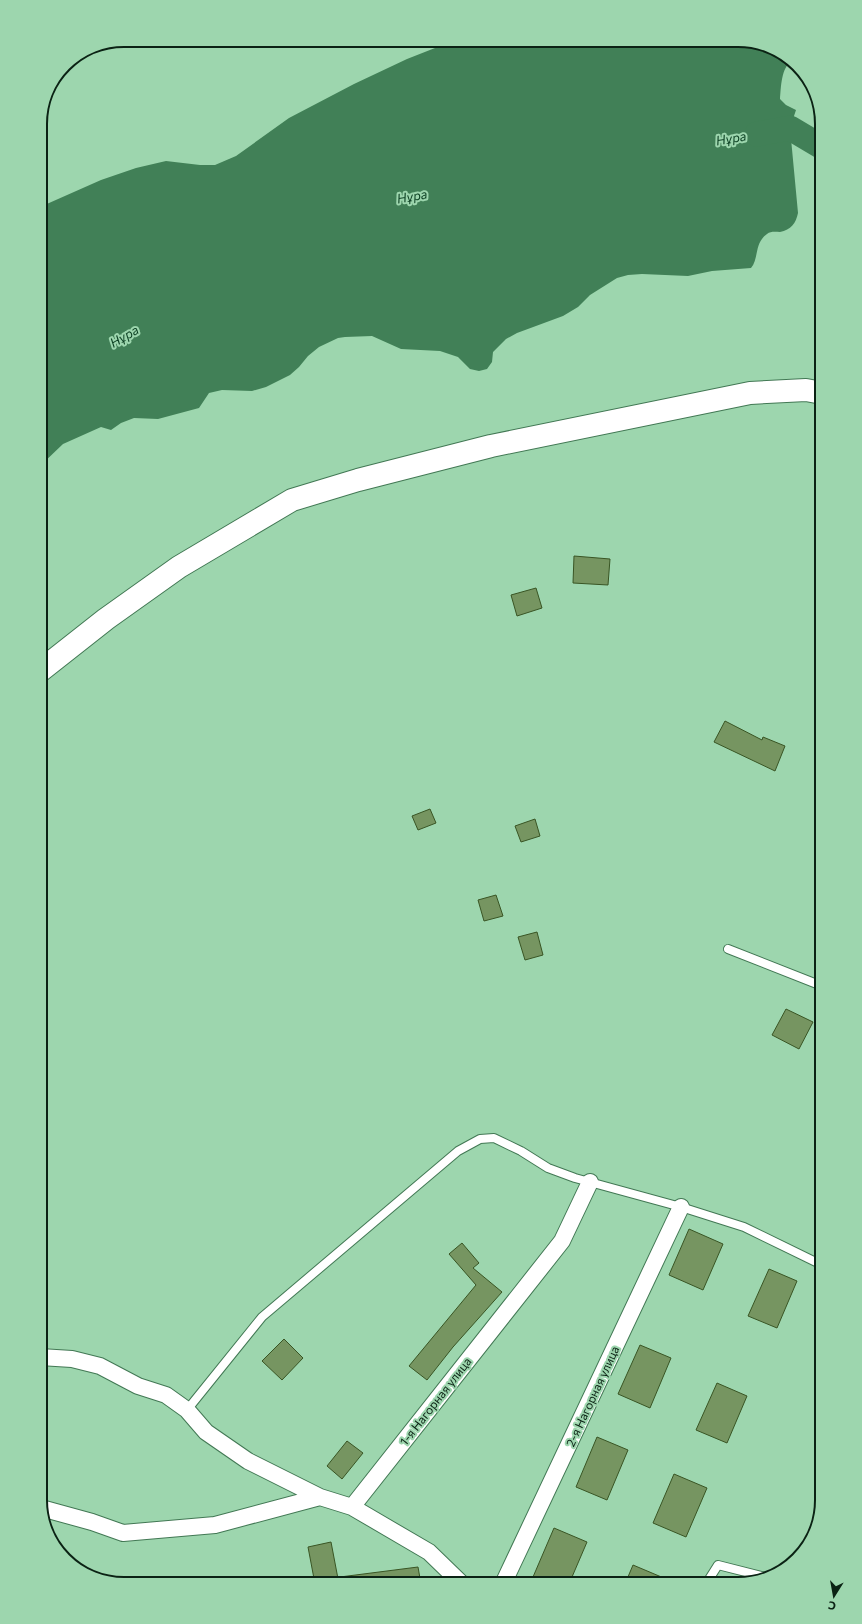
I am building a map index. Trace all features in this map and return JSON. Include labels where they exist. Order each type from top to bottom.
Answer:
[{"type":"street","points":[[47,665],[106,618],[179,567],[292,500],[358,480],[491,446],[750,393],[806,390],[815,392]]},
{"type":"street","name":"1-я Нагорная улица","points":[[352,1507],[562,1241],[590,1182]]},
{"type":"street","name":"2-я Нагорная улица","points":[[506,1577],[681,1207]]},
{"type":"street","points":[[47,1357],[72,1359],[100,1366],[138,1386],[166,1395],[187,1410],[206,1432],[248,1461],[320,1497],[352,1507],[429,1552],[455,1577]]},
{"type":"street","points":[[48,1510],[92,1522],[123,1533],[215,1525],[320,1497]]},
{"type":"lane","points":[[728,949],[815,983]]},
{"type":"lane","points":[[187,1410],[262,1317],[458,1152],[480,1139],[494,1138],[548,1168],[590,1182],[681,1207],[744,1227],[815,1262]]},
{"type":"lane","points":[[710,1577],[718,1565],[757,1575]]},
{"type":"water","points":[[743,47],[753,48],[772,55],[788,65],[781,84],[780,99],[786,105],[796,110],[790,128],[798,213],[796,220],[787,230],[770,232],[763,238],[758,246],[755,260],[751,268],[712,271],[688,276],[642,274],[628,275],[617,278],[590,295],[578,307],[563,316],[517,333],[506,339],[493,352],[492,362],[487,369],[479,371],[470,369],[458,357],[440,351],[401,349],[372,336],[338,338],[319,347],[290,375],[266,387],[252,391],[222,390],[209,393],[199,408],[158,419],[134,418],[121,423],[111,430],[101,427],[63,444],[47,459],[47,204],[101,180],[136,168],[166,161],[200,165],[215,165],[236,156],[289,118],[354,84],[407,59],[435,48]]},
{"type":"building","points":[[574,556],[610,559],[608,585],[573,583]]},
{"type":"building","points":[[536,588],[542,608],[517,616],[511,595]]},
{"type":"building","points":[[725,721],[762,740],[763,737],[785,746],[775,771],[714,742]]},
{"type":"building","points":[[430,809],[436,823],[418,830],[412,816]]},
{"type":"building","points":[[535,819],[540,836],[521,842],[515,826]]},
{"type":"building","points":[[496,895],[503,916],[484,921],[478,900]]},
{"type":"building","points":[[537,932],[543,955],[525,960],[518,937]]},
{"type":"building","points":[[786,1009],[813,1022],[799,1049],[772,1035]]},
{"type":"building","points":[[689,1229],[723,1244],[703,1290],[669,1275]]},
{"type":"building","points":[[462,1243],[479,1263],[473,1268],[502,1292],[453,1347],[427,1380],[409,1366],[476,1285],[449,1254]]},
{"type":"building","points":[[769,1269],[797,1281],[777,1328],[748,1316]]},
{"type":"building","points":[[284,1339],[303,1358],[282,1380],[262,1361]]},
{"type":"building","points":[[640,1345],[671,1358],[650,1408],[618,1394]]},
{"type":"building","points":[[717,1383],[747,1396],[727,1443],[696,1430]]},
{"type":"building","points":[[597,1437],[628,1450],[607,1500],[576,1487]]},
{"type":"building","points":[[347,1441],[363,1453],[342,1479],[327,1466]]},
{"type":"building","points":[[674,1474],[707,1488],[686,1537],[653,1523]]},
{"type":"building","points":[[554,1528],[587,1542],[572,1577],[533,1577]]},
{"type":"building","points":[[331,1542],[338,1577],[314,1577],[308,1547]]},
{"type":"building","points":[[633,1565],[661,1577],[628,1577]]},
{"type":"building","points":[[418,1567],[420,1577],[340,1577]]},
{"type":"waterway","name":"Нұра","points":[[757,134],[790,128],[815,143]]}]
